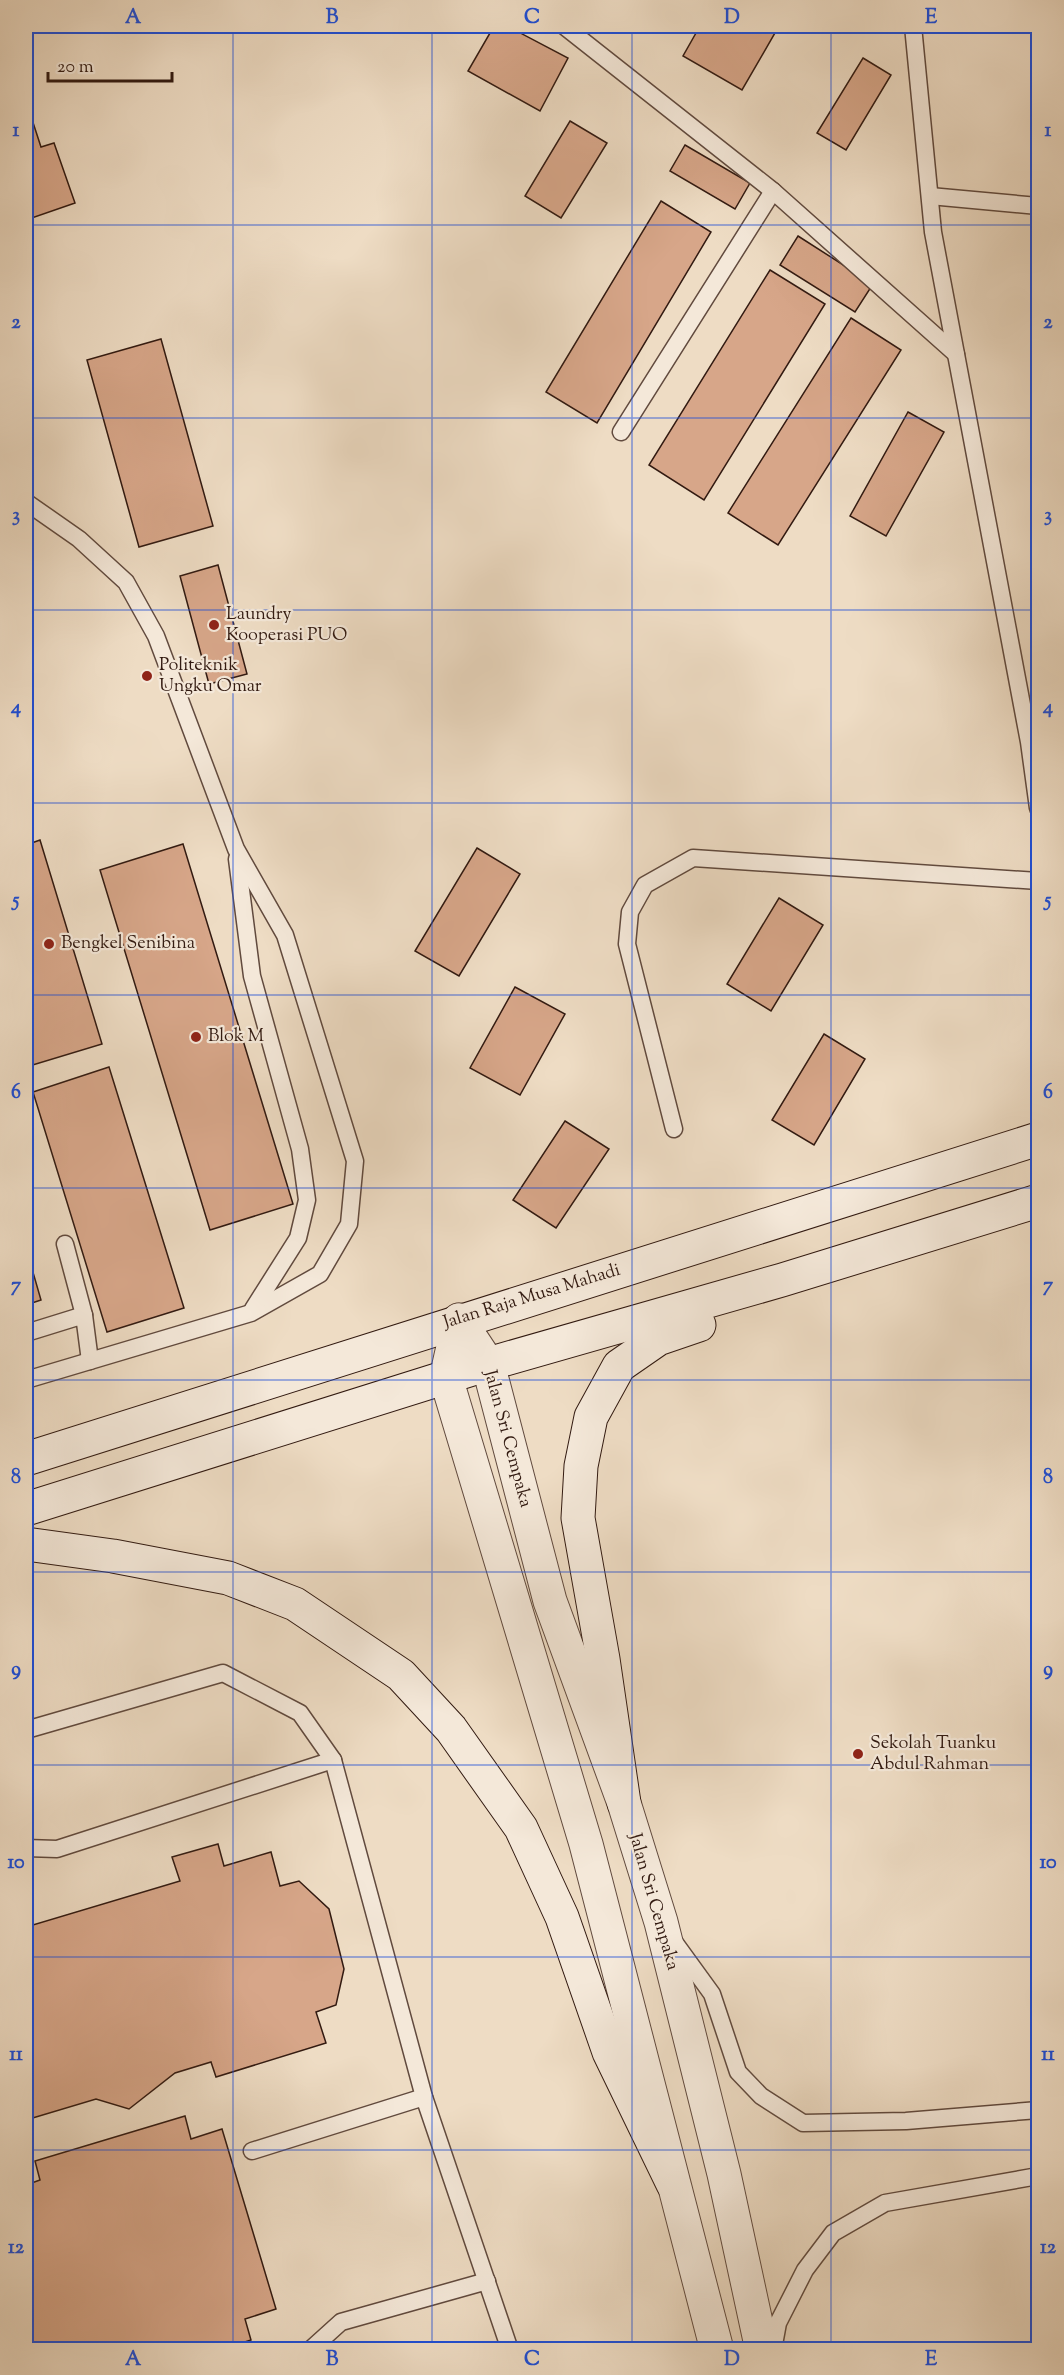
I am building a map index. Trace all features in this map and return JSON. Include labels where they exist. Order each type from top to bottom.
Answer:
[{"type":"main road","name":"Jalan Raja Musa Mahadi","points":[[26,1459],[459,1320],[1038,1139]]},
{"type":"main road","points":[[26,1509],[488,1364],[782,1280],[1038,1201]]},
{"type":"main road","points":[[624,1803],[603,1659],[578,1518],[580,1466],[591,1416],[620,1366],[658,1339],[763,1303],[782,1280]]},
{"type":"main road","name":"Jalan Sri Cempaka","points":[[459,1320],[488,1364],[550,1600],[624,1803],[661,1922],[723,2174],[762,2349]]},
{"type":"main road","points":[[459,1320],[446,1378],[585,1844],[717,2349]]},
{"type":"main road","points":[[26,1544],[113,1556],[228,1578],[295,1604],[401,1675],[451,1730],[521,1828],[562,1917],[609,2052],[673,2184]]},
{"type":"lane","points":[[564,26],[772,191],[956,354]]},
{"type":"lane","points":[[914,26],[933,232],[1038,808]]},
{"type":"lane","points":[[621,432],[772,191]]},
{"type":"lane","points":[[930,196],[1038,206]]},
{"type":"lane","points":[[26,502],[79,539],[126,582],[156,636],[236,849],[285,935],[355,1161],[349,1224],[320,1274],[251,1313],[26,1380]]},
{"type":"lane","points":[[236,849],[252,976],[300,1149],[307,1200],[298,1238],[251,1313]]},
{"type":"lane","points":[[674,1129],[627,944],[630,912],[645,885],[693,858],[1038,881]]},
{"type":"lane","points":[[65,1244],[84,1315],[90,1361]]},
{"type":"lane","points":[[26,1333],[84,1315]]},
{"type":"lane","points":[[26,1730],[222,1673],[300,1713],[333,1760],[424,2097],[510,2349]]},
{"type":"lane","points":[[26,1848],[57,1850],[333,1760]]},
{"type":"lane","points":[[661,1922],[712,1994],[738,2072],[761,2096],[803,2123],[906,2121],[1038,2110]]},
{"type":"lane","points":[[252,2151],[424,2097]]},
{"type":"lane","points":[[773,2349],[778,2323],[805,2270],[833,2233],[885,2203],[1038,2176]]},
{"type":"lane","points":[[310,2349],[341,2322],[487,2282]]},
{"type":"building","points":[[494,26],[507,26],[568,58],[540,111],[468,71]]},
{"type":"building","points":[[700,26],[779,26],[742,90],[683,56]]},
{"type":"building","points":[[863,58],[891,75],[846,150],[817,133]]},
{"type":"building","points":[[26,101],[41,147],[54,143],[75,203],[26,220]]},
{"type":"building","points":[[570,121],[607,143],[561,218],[525,196]]},
{"type":"building","points":[[685,145],[750,183],[735,209],[670,171]]},
{"type":"building","points":[[661,201],[711,232],[597,423],[546,392]]},
{"type":"building","points":[[798,236],[873,284],[855,312],[780,265]]},
{"type":"building","points":[[770,270],[825,304],[704,500],[649,465]]},
{"type":"building","points":[[851,318],[901,350],[778,545],[728,513]]},
{"type":"building","points":[[161,339],[213,526],[139,547],[87,360]]},
{"type":"building","points":[[908,412],[944,432],[886,536],[850,516]]},
{"type":"building","name":"Laundry Kooperasi PUO","points":[[218,565],[247,674],[209,684],[180,576]]},
{"type":"building","name":"Bengkel Senibina","points":[[40,840],[102,1044],[26,1067],[26,845]]},
{"type":"building","name":"Blok M","points":[[183,844],[293,1204],[210,1230],[100,870]]},
{"type":"building","points":[[477,848],[520,874],[459,976],[415,951]]},
{"type":"building","points":[[779,898],[823,925],[771,1011],[727,984]]},
{"type":"building","points":[[515,987],[565,1014],[520,1095],[470,1068]]},
{"type":"building","points":[[824,1034],[865,1059],[814,1145],[772,1120]]},
{"type":"building","points":[[109,1067],[184,1308],[107,1332],[33,1092]]},
{"type":"building","points":[[565,1121],[609,1149],[556,1228],[513,1200]]},
{"type":"building","points":[[26,1248],[41,1300],[26,1305]]},
{"type":"building","points":[[218,1844],[224,1866],[271,1852],[280,1886],[299,1881],[329,1909],[344,1969],[336,2005],[316,2012],[326,2043],[216,2077],[211,2062],[175,2073],[129,2109],[96,2099],[26,2120],[26,1927],[180,1881],[172,1857]]},
{"type":"building","points":[[185,2116],[191,2139],[222,2129],[276,2309],[245,2319],[251,2340],[220,2350],[26,2350],[26,2185],[40,2180],[35,2161]]},
{"type":"place","name":"Laundry Kooperasi PUO","points":[[214,625]]},
{"type":"place","name":"Politeknik Ungku Omar","points":[[147,676]]},
{"type":"place","name":"Bengkel Senibina","points":[[49,944]]},
{"type":"place","name":"Blok M","points":[[196,1037]]},
{"type":"place","name":"Sekolah Tuanku Abdul Rahman","points":[[858,1754]]}]
